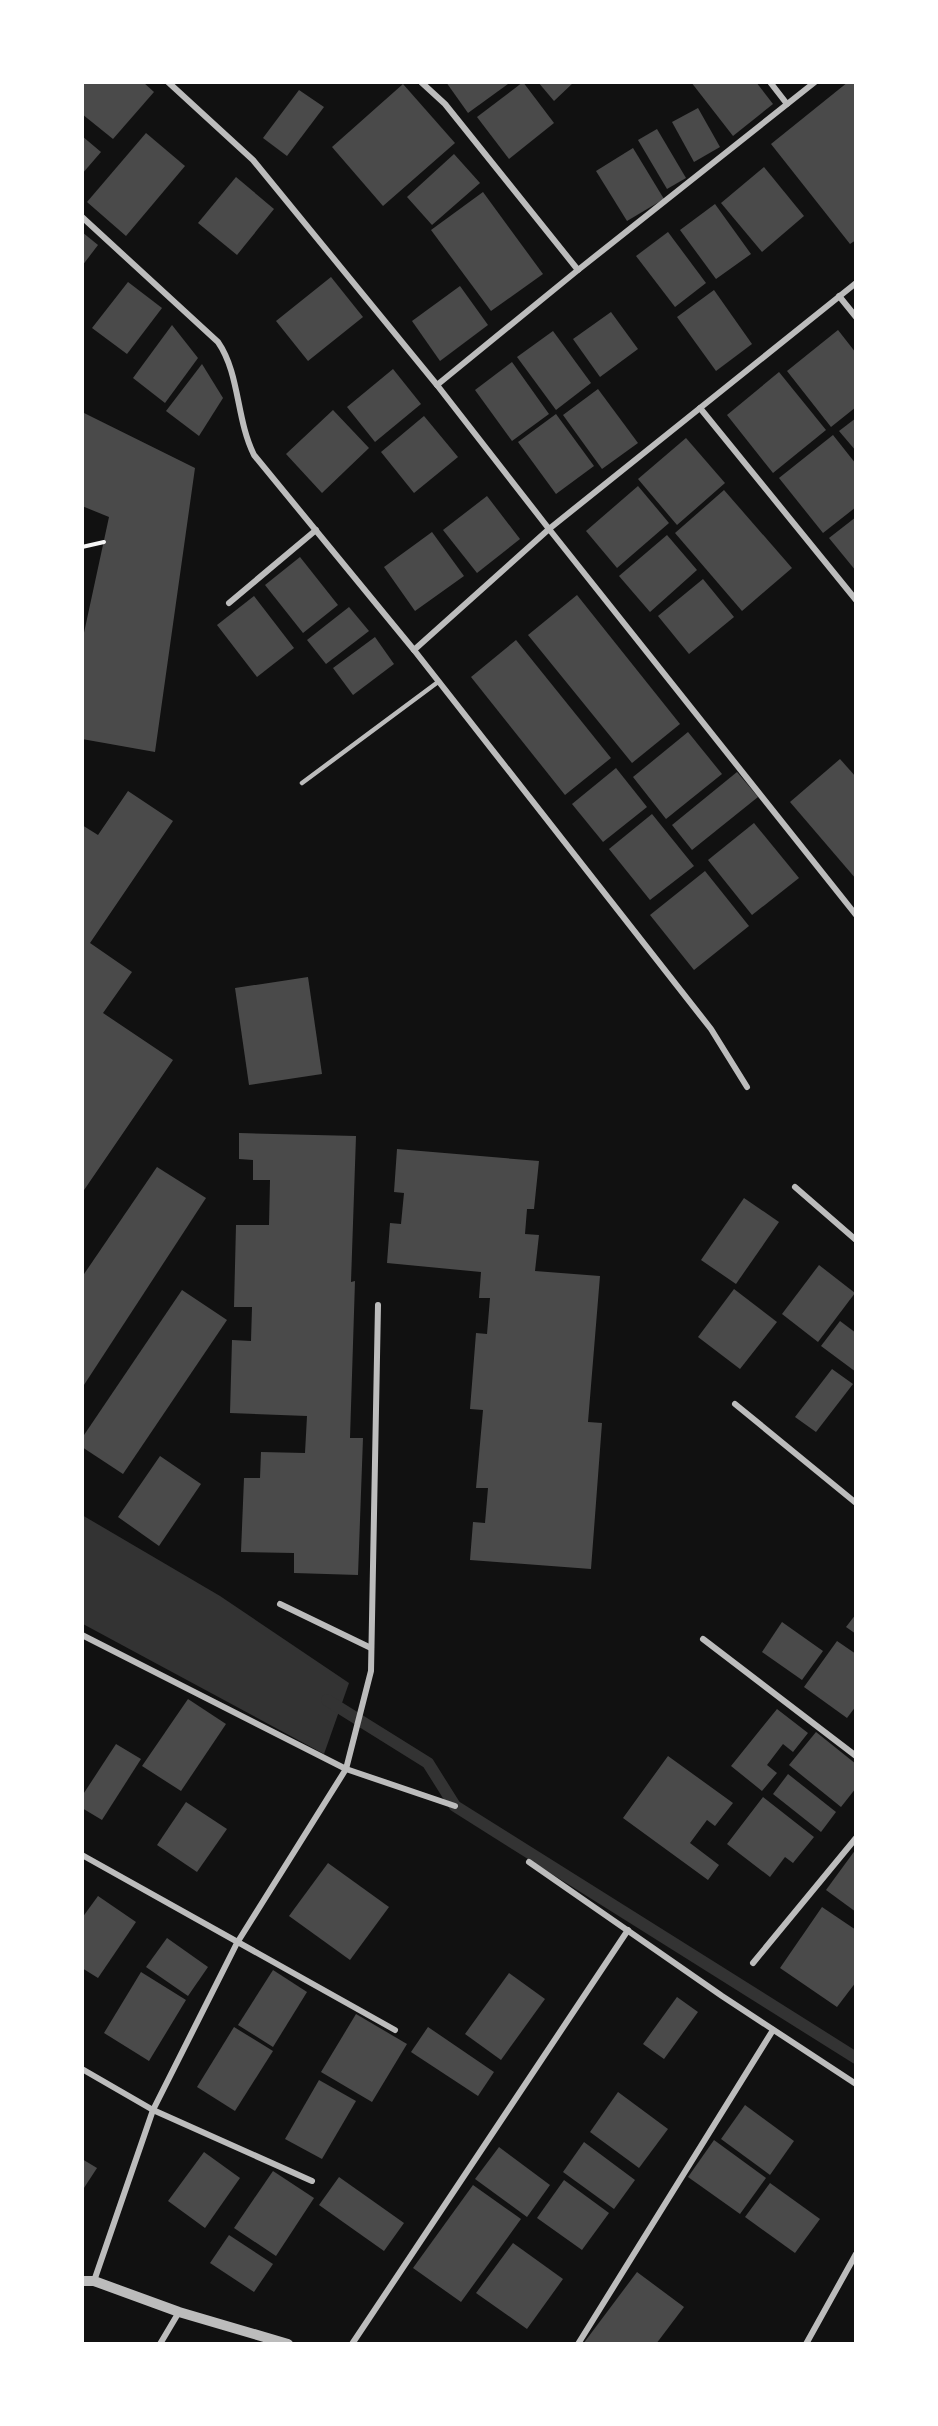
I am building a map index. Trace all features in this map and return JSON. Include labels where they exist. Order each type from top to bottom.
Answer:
[{"type":"street","points":[[168,82],[253,160],[437,386],[855,915]]},
{"type":"street","points":[[421,82],[445,104],[578,270]]},
{"type":"street","points":[[770,82],[787,104]]},
{"type":"street","points":[[437,386],[578,270],[815,82]]},
{"type":"street","points":[[82,217],[218,342],[227,356],[245,438],[254,455],[414,650],[711,1029],[747,1088]]},
{"type":"street","points":[[414,650],[549,529],[855,283]]},
{"type":"street","points":[[839,296],[855,317]]},
{"type":"street","points":[[700,408],[855,600]]},
{"type":"street","points":[[229,603],[316,530]]},
{"type":"street","points":[[795,1187],[855,1240]]},
{"type":"street","points":[[94,2281],[153,2110],[237,1943],[346,1769],[371,1671],[378,1305]]},
{"type":"street","points":[[735,1404],[855,1503]]},
{"type":"street","points":[[280,1604],[371,1648]]},
{"type":"street","points":[[82,1635],[346,1769],[454,1806]]},
{"type":"street","points":[[703,1639],[855,1756]]},
{"type":"street","points":[[753,1963],[855,1838]]},
{"type":"street","points":[[82,1856],[395,2030]]},
{"type":"street","points":[[528,1862],[855,2084]]},
{"type":"street","points":[[352,2343],[628,1930]]},
{"type":"street","points":[[578,2343],[773,2030]]},
{"type":"street","points":[[82,2069],[153,2110],[312,2181]]},
{"type":"street","points":[[806,2343],[855,2254]]},
{"type":"street","points":[[82,2281],[94,2281],[179,2312],[288,2343]]},
{"type":"street","points":[[160,2343],[179,2312]]},
{"type":"lane","points":[[302,783],[438,682]]},
{"type":"path","points":[[82,547],[104,542]]},
{"type":"shaded area","points":[[82,1515],[220,1596],[349,1683],[324,1754],[83,1624]]},
{"type":"building","points":[[82,82],[143,82],[154,92],[113,139],[82,114]]},
{"type":"building","points":[[446,82],[507,82],[508,84],[468,113]]},
{"type":"building","points":[[523,82],[554,123],[509,159],[477,117]]},
{"type":"building","points":[[538,82],[574,82],[554,101]]},
{"type":"building","points":[[691,82],[756,82],[773,104],[733,136]]},
{"type":"building","points":[[848,82],[856,82],[856,240],[850,244],[771,144]]},
{"type":"building","points":[[403,84],[455,143],[383,206],[332,147]]},
{"type":"building","points":[[299,90],[324,107],[287,156],[263,138]]},
{"type":"building","points":[[698,108],[720,147],[694,162],[672,122]]},
{"type":"building","points":[[657,129],[686,178],[667,189],[638,140]]},
{"type":"building","points":[[146,133],[185,166],[126,236],[87,202]]},
{"type":"building","points":[[82,136],[101,152],[82,174]]},
{"type":"building","points":[[633,148],[664,199],[627,221],[596,171]]},
{"type":"building","points":[[454,154],[480,183],[432,225],[407,197]]},
{"type":"building","points":[[764,167],[804,216],[762,252],[721,203]]},
{"type":"building","points":[[236,177],[274,209],[237,255],[198,223]]},
{"type":"building","points":[[483,192],[543,274],[491,311],[431,230]]},
{"type":"building","points":[[715,204],[751,254],[716,279],[680,230]]},
{"type":"building","points":[[82,232],[98,245],[82,266]]},
{"type":"building","points":[[668,232],[706,283],[675,307],[636,256]]},
{"type":"building","points":[[331,277],[363,317],[308,361],[276,321]]},
{"type":"building","points":[[128,282],[162,308],[127,354],[92,328]]},
{"type":"building","points":[[460,286],[488,325],[440,361],[412,321]]},
{"type":"building","points":[[714,290],[752,344],[716,371],[677,317]]},
{"type":"building","points":[[611,312],[638,349],[600,377],[573,339]]},
{"type":"building","points":[[172,325],[198,358],[165,403],[133,378]]},
{"type":"building","points":[[838,330],[856,353],[856,407],[831,427],[787,371]]},
{"type":"building","points":[[553,331],[591,383],[556,410],[517,357]]},
{"type":"building","points":[[512,362],[549,414],[512,441],[475,390]]},
{"type":"building","points":[[202,364],[223,398],[199,436],[166,411]]},
{"type":"building","points":[[393,369],[421,404],[375,442],[347,407]]},
{"type":"building","points":[[779,372],[826,430],[773,473],[727,415]]},
{"type":"building","points":[[598,389],[638,443],[602,469],[563,415]]},
{"type":"building","points":[[333,410],[369,448],[322,493],[286,454]]},
{"type":"building","points":[[82,412],[195,468],[155,752],[82,739],[82,642],[109,517],[82,506]]},
{"type":"building","points":[[556,414],[594,466],[556,494],[518,442]]},
{"type":"building","points":[[424,416],[458,457],[414,493],[381,452]]},
{"type":"building","points":[[856,418],[856,451],[839,431]]},
{"type":"building","points":[[833,435],[856,464],[856,507],[823,533],[779,478]]},
{"type":"building","points":[[686,438],[725,483],[677,525],[638,479]]},
{"type":"building","points":[[638,486],[669,523],[617,568],[586,531]]},
{"type":"building","points":[[724,490],[792,568],[742,611],[675,533]]},
{"type":"building","points":[[487,496],[520,539],[477,573],[443,530]]},
{"type":"building","points":[[856,517],[856,571],[829,538]]},
{"type":"building","points":[[432,532],[464,576],[415,611],[384,567]]},
{"type":"building","points":[[667,535],[697,570],[650,612],[619,576]]},
{"type":"building","points":[[300,557],[338,605],[303,633],[265,585]]},
{"type":"building","points":[[703,579],[734,617],[689,654],[658,616]]},
{"type":"building","points":[[577,595],[680,724],[632,763],[528,635]]},
{"type":"building","points":[[254,596],[294,648],[257,677],[217,625]]},
{"type":"building","points":[[349,607],[369,631],[326,664],[307,640]]},
{"type":"building","points":[[375,637],[394,664],[353,695],[333,668]]},
{"type":"building","points":[[516,640],[611,758],[565,795],[471,677]]},
{"type":"building","points":[[688,732],[722,774],[666,819],[633,777]]},
{"type":"building","points":[[840,759],[856,777],[856,879],[790,802]]},
{"type":"building","points":[[616,768],[647,807],[603,842],[572,804]]},
{"type":"building","points":[[737,772],[758,797],[692,850],[672,825]]},
{"type":"building","points":[[128,791],[173,821],[90,943],[132,972],[103,1013],[173,1060],[82,1193],[82,825],[98,835]]},
{"type":"building","points":[[652,814],[694,866],[650,900],[609,849]]},
{"type":"building","points":[[754,823],[799,878],[752,915],[708,860]]},
{"type":"building","points":[[705,871],[749,926],[694,970],[650,915]]},
{"type":"building","points":[[308,977],[322,1074],[249,1085],[235,988]]},
{"type":"building","points":[[239,1133],[356,1136],[351,1282],[355,1281],[350,1438],[363,1438],[358,1575],[294,1573],[294,1553],[241,1552],[244,1478],[260,1478],[261,1452],[305,1453],[307,1416],[230,1413],[232,1340],[251,1341],[252,1307],[234,1307],[236,1225],[269,1225],[270,1180],[253,1180],[253,1160],[239,1159]]},
{"type":"building","points":[[397,1149],[539,1161],[534,1209],[527,1209],[525,1234],[539,1235],[535,1271],[600,1276],[588,1422],[602,1423],[591,1569],[470,1560],[473,1522],[485,1523],[488,1488],[476,1488],[483,1410],[470,1409],[476,1333],[487,1334],[490,1298],[479,1298],[481,1272],[387,1263],[390,1223],[401,1224],[404,1193],[394,1192]]},
{"type":"building","points":[[157,1167],[206,1198],[82,1388],[82,1277]]},
{"type":"building","points":[[744,1198],[779,1222],[736,1284],[701,1260]]},
{"type":"building","points":[[819,1265],[855,1293],[818,1342],[782,1314]]},
{"type":"building","points":[[734,1289],[777,1322],[740,1369],[698,1337]]},
{"type":"building","points":[[182,1290],[227,1320],[123,1474],[82,1447],[82,1438]]},
{"type":"building","points":[[840,1321],[856,1333],[856,1372],[821,1346]]},
{"type":"building","points":[[832,1369],[853,1384],[816,1432],[795,1417]]},
{"type":"building","points":[[160,1456],[201,1484],[159,1546],[118,1517]]},
{"type":"building","points":[[856,1614],[856,1634],[846,1627]]},
{"type":"building","points":[[782,1622],[823,1651],[802,1680],[762,1652]]},
{"type":"building","points":[[837,1641],[856,1654],[856,1706],[847,1718],[804,1687]]},
{"type":"building","points":[[188,1699],[226,1724],[181,1791],[142,1766]]},
{"type":"building","points":[[777,1709],[808,1733],[793,1752],[783,1744],[767,1765],[777,1773],[762,1791],[731,1766]]},
{"type":"building","points":[[816,1732],[856,1764],[856,1788],[841,1807],[789,1765]]},
{"type":"building","points":[[116,1744],[141,1759],[102,1820],[82,1808],[82,1796]]},
{"type":"building","points":[[668,1756],[733,1803],[715,1826],[707,1820],[690,1843],[719,1865],[708,1880],[623,1818]]},
{"type":"building","points":[[788,1774],[836,1812],[821,1832],[773,1794]]},
{"type":"building","points":[[763,1797],[814,1837],[793,1863],[785,1857],[770,1877],[727,1844]]},
{"type":"building","points":[[186,1802],[227,1829],[197,1872],[157,1845]]},
{"type":"building","points":[[856,1849],[856,1912],[826,1890]]},
{"type":"building","points":[[328,1863],[389,1907],[350,1960],[289,1916]]},
{"type":"building","points":[[98,1896],[136,1922],[98,1978],[82,1968],[82,1918]]},
{"type":"building","points":[[822,1907],[856,1930],[856,1982],[837,2007],[780,1968]]},
{"type":"building","points":[[167,1938],[208,1967],[188,1996],[146,1967]]},
{"type":"building","points":[[273,1970],[307,1992],[273,2047],[238,2025]]},
{"type":"building","points":[[141,1972],[186,2000],[149,2061],[104,2033]]},
{"type":"building","points":[[509,1973],[545,1999],[501,2060],[465,2034]]},
{"type":"building","points":[[677,1997],[698,2012],[664,2059],[643,2044]]},
{"type":"building","points":[[356,2014],[407,2044],[372,2102],[321,2072]]},
{"type":"building","points":[[234,2027],[273,2051],[235,2111],[197,2087]]},
{"type":"building","points":[[428,2027],[494,2072],[478,2096],[411,2052]]},
{"type":"building","points":[[319,2080],[356,2101],[322,2159],[285,2139]]},
{"type":"building","points":[[618,2092],[668,2129],[639,2168],[590,2132]]},
{"type":"building","points":[[745,2105],[794,2141],[770,2175],[721,2139]]},
{"type":"building","points":[[714,2140],[766,2178],[740,2214],[688,2177]]},
{"type":"building","points":[[584,2142],[635,2180],[614,2209],[563,2172]]},
{"type":"building","points":[[499,2147],[550,2185],[527,2217],[475,2179]]},
{"type":"building","points":[[204,2152],[240,2178],[205,2228],[168,2201]]},
{"type":"building","points":[[82,2159],[97,2168],[82,2191]]},
{"type":"building","points":[[273,2171],[314,2198],[276,2256],[234,2228]]},
{"type":"building","points":[[339,2177],[404,2223],[384,2251],[319,2205]]},
{"type":"building","points":[[564,2180],[609,2213],[582,2250],[537,2218]]},
{"type":"building","points":[[770,2183],[820,2219],[795,2253],[745,2217]]},
{"type":"building","points":[[473,2185],[521,2219],[461,2302],[413,2268]]},
{"type":"building","points":[[229,2235],[273,2264],[254,2292],[210,2263]]},
{"type":"building","points":[[513,2243],[563,2279],[527,2329],[476,2293]]},
{"type":"building","points":[[637,2272],[684,2307],[656,2344],[583,2344]]},
{"type":"waterway","points":[[327,1700],[428,1763],[455,1806],[856,2058]]}]
